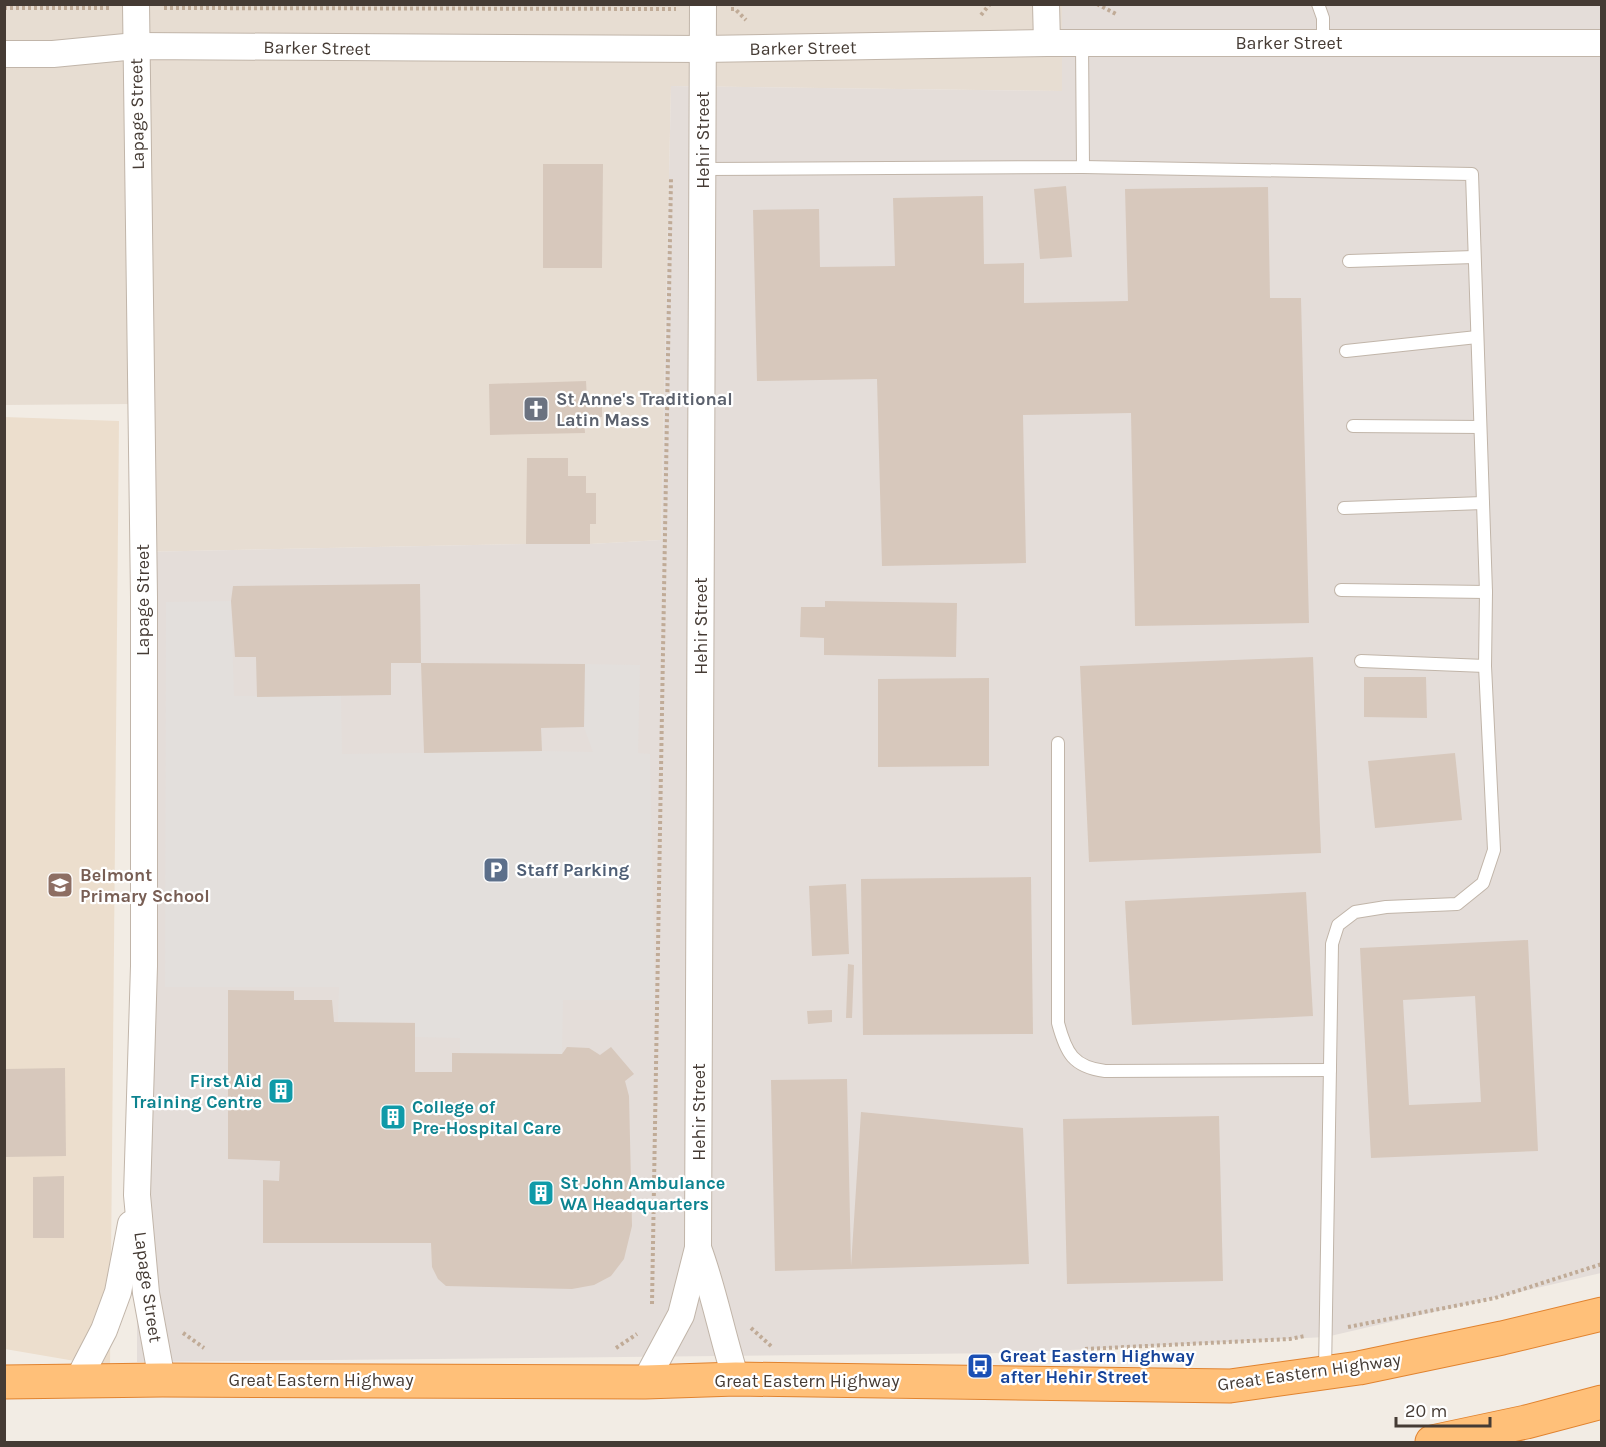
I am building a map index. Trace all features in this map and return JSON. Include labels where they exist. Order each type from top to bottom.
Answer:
[{"type":"highway","name":"Great Eastern Highway","points":[[4,1382],[78,1380],[645,1382],[736,1379],[1230,1386],[1359,1368],[1602,1314]]},
{"type":"highway","points":[[1431,1443],[1601,1404]]},
{"type":"street","points":[[1046,4],[1047,43]]},
{"type":"street","name":"Lapage Street","points":[[136,6],[144,597],[144,954],[137,1195],[146,1293],[162,1380]]},
{"type":"street","name":"Hehir Street","points":[[645,1382],[681,1315],[698,1248],[703,7]]},
{"type":"street","name":"Barker Street","points":[[4,54],[53,54],[136,46],[703,50],[1082,43],[1323,31],[1602,44]]},
{"type":"street","name":"Lapage Street","points":[[78,1380],[104,1330],[118,1292],[137,1195]]},
{"type":"street","name":"Hehir Street","points":[[698,1248],[710,1282],[736,1379]]},
{"type":"lane","points":[[1318,4],[1323,31]]},
{"type":"lane","points":[[1323,31],[1328,4]]},
{"type":"lane","points":[[1082,43],[1083,167]]},
{"type":"lane","points":[[702,169],[1083,167],[1472,174],[1486,592],[1485,666],[1494,850],[1483,884],[1457,903],[1355,912],[1338,925],[1332,944],[1325,1373]]},
{"type":"lane","points":[[1349,261],[1474,257]]},
{"type":"lane","points":[[1346,351],[1477,337]]},
{"type":"lane","points":[[1353,426],[1480,427]]},
{"type":"lane","points":[[1344,508],[1483,503]]},
{"type":"lane","points":[[1341,590],[1486,592]]},
{"type":"lane","points":[[1361,661],[1485,666]]},
{"type":"lane","points":[[1058,743],[1058,1023],[1062,1041],[1071,1057],[1087,1067],[1105,1071],[1330,1070]]},
{"type":"path","points":[[976,20],[990,4]]},
{"type":"path","points":[[4,8],[136,6],[674,9],[703,7],[735,9],[750,24]]},
{"type":"path","points":[[673,50],[674,9]]},
{"type":"path","points":[[651,1324],[671,168]]},
{"type":"path","points":[[1082,1349],[1290,1339],[1495,1298],[1602,1264]]},
{"type":"path","points":[[719,1321],[744,1320],[773,1348]]},
{"type":"path","points":[[612,1351],[651,1324],[677,1323]]},
{"type":"path","points":[[175,1328],[206,1350]]},
{"type":"shaded area","points":[[4,5],[1062,5],[1062,91],[671,86],[661,540],[590,544],[137,552],[130,404],[5,405]]},
{"type":"shaded area","points":[[1062,5],[1601,5],[1601,1273],[1326,1337],[1011,1353],[137,1362],[137,552],[590,544],[661,540],[671,86],[1062,91]]},
{"type":"shaded area","name":"Belmont Primary School","points":[[4,417],[119,421],[110,1367],[5,1349]]},
{"type":"shaded area","points":[[231,601],[234,696],[341,696],[342,754],[593,752],[584,727],[585,664],[640,665],[638,753],[650,754],[655,1000],[563,1000],[562,1054],[460,1054],[460,1038],[415,1037],[415,1022],[338,1023],[339,987],[165,987],[166,602]]},
{"type":"building","points":[[543,164],[603,164],[602,268],[543,268]]},
{"type":"building","points":[[1066,186],[1072,257],[1040,259],[1034,189]]},
{"type":"building","points":[[1268,187],[1270,298],[1301,298],[1309,623],[1135,626],[1131,413],[1023,415],[1026,563],[882,566],[877,379],[757,381],[753,210],[819,209],[820,267],[895,266],[893,198],[983,196],[984,264],[1024,263],[1024,303],[1128,301],[1125,189]]},
{"type":"building","points":[[586,381],[587,399],[602,399],[602,417],[584,417],[585,433],[490,435],[489,384]]},
{"type":"building","points":[[527,458],[568,458],[568,476],[586,476],[586,493],[596,493],[596,524],[590,524],[590,544],[526,544]]},
{"type":"building","points":[[420,584],[421,663],[391,663],[391,695],[257,697],[256,657],[235,657],[231,601],[233,586]]},
{"type":"building","points":[[825,601],[957,603],[956,657],[824,655],[824,638],[800,637],[801,607],[825,607]]},
{"type":"building","points":[[1313,657],[1321,853],[1089,862],[1080,666]]},
{"type":"building","points":[[421,663],[585,664],[584,727],[541,728],[542,751],[424,753]]},
{"type":"building","points":[[1364,677],[1426,677],[1427,718],[1364,717]]},
{"type":"building","points":[[989,678],[989,766],[878,767],[878,679]]},
{"type":"building","points":[[1455,753],[1462,820],[1375,828],[1368,761]]},
{"type":"building","points":[[1031,877],[1033,1034],[863,1035],[861,879]]},
{"type":"building","points":[[846,884],[849,954],[812,956],[809,886]]},
{"type":"building","points":[[1306,892],[1313,1016],[1132,1025],[1125,901]]},
{"type":"building","points":[[1528,940],[1538,1151],[1371,1158],[1360,948]],"holes":[[[1475,996],[1481,1102],[1409,1105],[1403,1000]]]},
{"type":"building","points":[[848,964],[854,965],[852,1018],[846,1018]]},
{"type":"building","points":[[228,990],[294,991],[294,1000],[332,1000],[334,1022],[415,1023],[415,1072],[452,1072],[452,1053],[562,1054],[567,1047],[589,1048],[600,1055],[611,1047],[634,1074],[625,1081],[629,1096],[632,1226],[624,1259],[611,1276],[594,1285],[572,1289],[446,1286],[438,1279],[432,1267],[431,1243],[263,1243],[263,1180],[279,1181],[280,1161],[228,1159]]},
{"type":"building","points":[[832,1010],[832,1022],[808,1024],[807,1011]]},
{"type":"building","points":[[65,1068],[66,1156],[5,1157],[5,1069]]},
{"type":"building","points":[[847,1079],[851,1266],[861,1112],[1023,1128],[1029,1264],[775,1271],[771,1080]]},
{"type":"building","points":[[1219,1116],[1223,1281],[1067,1284],[1063,1119]]},
{"type":"building","points":[[64,1176],[64,1238],[33,1238],[33,1177]]},
{"type":"place","name":"St Anne's Traditional Latin Mass","points":[[536,409]]},
{"type":"place","name":"Staff Parking","points":[[496,870]]},
{"type":"place","name":"Belmont Primary School","points":[[60,885]]},
{"type":"place","name":"First Aid Training Centre","points":[[281,1091]]},
{"type":"place","name":"College of Pre-Hospital Care","points":[[393,1117]]},
{"type":"place","name":"St John Ambulance WA Headquarters","points":[[541,1193]]},
{"type":"place","name":"Great Eastern Highway after Hehir Street","points":[[980,1366]]}]
